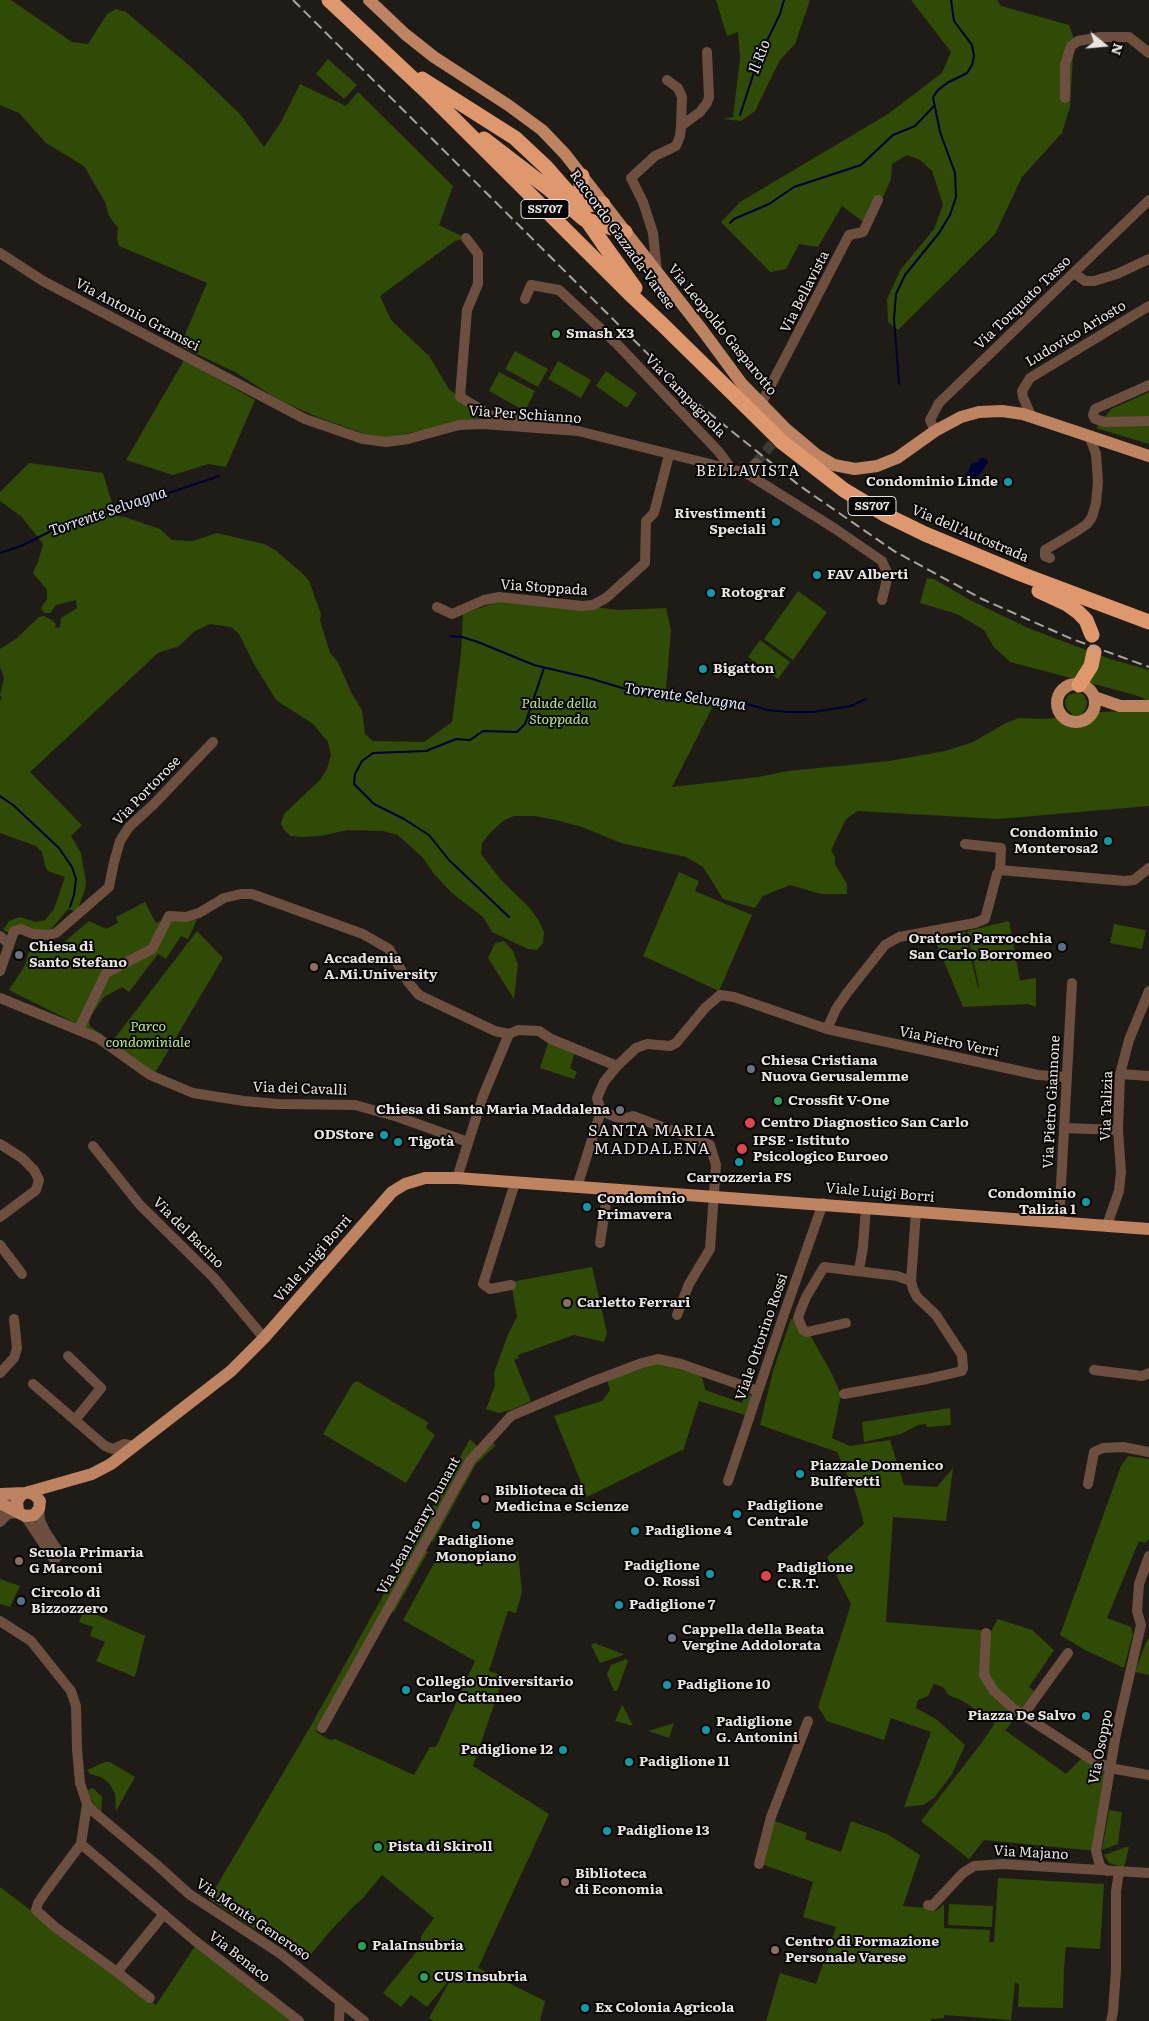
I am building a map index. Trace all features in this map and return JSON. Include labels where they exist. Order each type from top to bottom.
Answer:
[{"type":"highway","name":"Raccordo Gazzada-Varese","points":[[329,0],[396,63],[424,86],[640,304],[663,324]]},
{"type":"highway","name":"Raccordo Gazzada-Varese","points":[[424,86],[516,138],[546,167],[570,195],[604,245],[663,324]]},
{"type":"highway","points":[[424,86],[479,119],[505,154],[584,220],[625,232]]},
{"type":"highway","points":[[570,195],[580,194],[582,176]]},
{"type":"highway","points":[[549,189],[570,195],[583,205],[603,204]]},
{"type":"highway","points":[[584,220],[592,217],[603,204]]},
{"type":"highway","name":"Via dell'Autostrada","points":[[663,324],[777,437],[801,458],[853,495],[910,526],[972,554],[1149,622]]},
{"type":"highway","points":[[972,554],[1001,573],[1074,608],[1086,620],[1092,635]]},
{"type":"highway","points":[[1079,685],[1091,666],[1094,652]]},
{"type":"main road","name":"Via Leopoldo Gasparotto","points":[[369,0],[405,34],[434,57],[508,105],[542,130],[565,154],[742,384],[785,428],[817,455],[834,465],[855,470],[877,466],[897,458],[935,431],[961,417],[979,412],[1002,411],[1032,418],[1149,456]]},
{"type":"main road","points":[[1090,716],[1095,706],[1094,697],[1089,690],[1079,685],[1070,685],[1062,691],[1058,702],[1060,713],[1069,720],[1080,722],[1090,716],[1120,706],[1149,706]]},
{"type":"main road","points":[[1094,697],[1120,706]]},
{"type":"main road","name":"Viale Luigi Borri","points":[[40,1507],[63,1487],[111,1464],[231,1371],[264,1338],[392,1192],[405,1184],[425,1178],[457,1178],[823,1203],[916,1212],[1149,1228]]},
{"type":"main road","name":"Viale Luigi Borri","points":[[0,1494],[24,1494],[82,1477]]},
{"type":"main road","points":[[2,1507],[21,1514],[34,1515],[40,1507],[38,1498],[24,1494],[16,1501],[21,1514]]},
{"type":"street","points":[[1065,98],[1065,65],[1072,46],[1078,41],[1100,37],[1129,37],[1149,53]]},
{"type":"street","points":[[681,126],[700,112],[709,96],[707,52]]},
{"type":"street","points":[[657,272],[653,233],[643,202],[631,178],[656,156],[676,146],[681,126],[682,97],[678,88],[667,80]]},
{"type":"street","name":"Via Bellavista","points":[[761,404],[849,235],[863,232],[878,200]]},
{"type":"street","name":"Via Torquato Tasso","points":[[935,431],[930,420],[938,403],[1149,200]]},
{"type":"street","points":[[466,238],[478,254],[478,284],[467,310],[460,397],[492,416],[547,419],[606,437]]},
{"type":"street","name":"Via Antonio Gramsci","points":[[0,253],[43,281],[264,397]]},
{"type":"street","points":[[1074,274],[1085,281],[1100,280],[1149,259]]},
{"type":"street","name":"Via Campagnola","points":[[525,299],[531,285],[559,290],[617,344],[719,452],[734,471]]},
{"type":"street","name":"Ludovico Ariosto","points":[[1032,418],[1022,397],[1022,391],[1030,378],[1149,306]]},
{"type":"street","points":[[1149,385],[1096,409],[1093,415],[1095,419],[1105,422],[1124,420],[1149,421]]},
{"type":"street","name":"Via Per Schianno","points":[[264,397],[305,419],[363,439],[386,442],[400,440],[459,425],[483,424],[555,428],[606,437],[746,474],[828,524],[882,561],[888,575],[882,600]]},
{"type":"street","points":[[1050,558],[1045,556],[1045,550],[1087,524],[1092,517],[1096,503],[1098,482],[1096,454],[1090,438]]},
{"type":"street","name":"Via Stoppada","points":[[437,607],[452,614],[484,600],[498,598],[582,606],[593,605],[606,598],[645,563],[646,521],[654,513],[669,455]]},
{"type":"street","points":[[746,474],[756,463]]},
{"type":"street","name":"Via Portorose","points":[[9,944],[14,931],[20,930],[33,934],[49,935],[56,933],[102,896],[110,887],[120,841],[129,828],[213,742]]},
{"type":"street","points":[[827,1028],[836,1009],[885,946],[899,938],[975,923],[985,919],[997,874],[1000,870],[1001,848],[965,844]]},
{"type":"street","points":[[1000,870],[1126,881],[1134,880],[1149,868]]},
{"type":"street","points":[[79,1029],[106,974],[152,949],[169,916],[186,917],[199,913],[224,898],[252,894],[363,934],[384,945],[389,948],[408,982],[419,995],[495,1031],[508,1034],[518,1030],[539,1031],[551,1039],[617,1066],[604,1082],[597,1098],[601,1111],[577,1187]]},
{"type":"street","points":[[0,936],[9,944],[0,971]]},
{"type":"street","name":"Via Pietro Giannone","points":[[1060,1222],[1072,983]]},
{"type":"street","name":"Via Talizia","points":[[1107,1225],[1119,1191],[1118,1130],[1120,1074],[1129,1040],[1149,991]]},
{"type":"street","name":"Via Pietro Verri","points":[[617,1066],[636,1048],[647,1044],[670,1046],[676,1042],[709,1004],[720,995],[734,997],[827,1028],[1030,1073],[1066,1077]]},
{"type":"street","name":"Via dei Cavalli","points":[[0,998],[98,1038],[150,1075],[193,1092],[251,1102],[355,1105],[398,1117],[468,1142]]},
{"type":"street","points":[[457,1178],[483,1096],[508,1034]]},
{"type":"street","points":[[1120,1074],[1149,1076]]},
{"type":"street","points":[[601,1111],[616,1117],[626,1118],[633,1116],[710,1144],[716,1165],[710,1249],[689,1284],[677,1315]]},
{"type":"street","points":[[1064,1128],[1118,1130]]},
{"type":"street","points":[[0,1144],[22,1158],[34,1170],[39,1180],[36,1190],[0,1217]]},
{"type":"street","name":"Via del Bacino","points":[[93,1146],[140,1204],[214,1278],[264,1338]]},
{"type":"street","points":[[511,1285],[490,1289],[483,1284],[514,1183]]},
{"type":"street","points":[[600,1243],[608,1189]]},
{"type":"street","name":"Viale Ottorino Rossi","points":[[728,1481],[823,1203]]},
{"type":"street","points":[[859,1270],[866,1207]]},
{"type":"street","points":[[844,1394],[962,1371],[962,1355],[932,1310],[917,1297],[913,1290],[911,1281],[916,1212]]},
{"type":"street","points":[[0,1245],[22,1274]]},
{"type":"street","points":[[846,1323],[808,1332],[803,1330],[798,1318],[806,1297],[824,1267],[859,1270],[896,1276],[911,1281]]},
{"type":"street","points":[[0,1373],[14,1358],[17,1348],[14,1319]]},
{"type":"street","points":[[68,1356],[101,1388],[75,1420]]},
{"type":"street","name":"Via Jean Henry Dunant","points":[[322,1728],[470,1461],[511,1416],[589,1383],[658,1359],[682,1364],[758,1391]]},
{"type":"street","points":[[1094,1370],[1147,1375]]},
{"type":"street","points":[[33,1384],[111,1449],[124,1444],[134,1446]]},
{"type":"street","points":[[1088,1484],[1094,1452],[1103,1448],[1123,1448],[1149,1452]]},
{"type":"street","points":[[2,1507],[12,1499],[24,1494]]},
{"type":"street","points":[[0,1522],[8,1514],[21,1514],[53,1558],[56,1558],[60,1554],[40,1520],[40,1507]]},
{"type":"street","points":[[1145,1626],[1137,1611],[1137,1598],[1138,1584],[1149,1556]]},
{"type":"street","points":[[0,1621],[31,1641],[71,1691],[76,1706],[79,1772],[87,1804],[81,1844],[56,1876],[36,1910],[55,1927],[150,1998]]},
{"type":"street","name":"Via Osoppo","points":[[1107,1871],[1100,1866],[1096,1851],[1110,1768],[1145,1626]]},
{"type":"street","points":[[986,1633],[984,1675],[994,1690],[1023,1716],[1089,1758],[1110,1768],[1149,1775]]},
{"type":"street","points":[[1023,1716],[1068,1653]]},
{"type":"street","points":[[759,1864],[771,1817],[808,1721]]},
{"type":"street","name":"Via Monte Generoso","points":[[87,1804],[106,1823],[157,1865],[188,1894],[281,1954],[364,2021]]},
{"type":"street","name":"Via Benaco","points":[[81,1844],[194,1940],[299,2021]]},
{"type":"street","name":"Via Majano","points":[[928,1905],[932,1906],[963,1873],[974,1866],[1002,1864],[1149,1873]]},
{"type":"street","points":[[1111,2021],[1114,2012],[1116,1891],[1119,1872]]},
{"type":"street","points":[[117,1972],[164,1914]]},
{"type":"street","points":[[339,2021],[340,2000]]},
{"type":"green space","points":[[0,0],[11,0],[72,42],[88,44],[107,14],[116,9],[126,12],[191,67],[240,114],[264,147],[281,122],[300,84],[346,106],[358,92],[453,186],[439,225],[466,238],[455,241],[380,296],[391,320],[429,356],[449,389],[473,408],[492,416],[375,440],[360,432],[317,417],[277,399],[235,372],[180,346],[207,283],[119,246],[117,239],[118,228],[109,216],[105,202],[84,166],[46,143],[19,113],[0,105]]},
{"type":"green space","points":[[716,0],[810,0],[795,44],[780,60],[755,111],[741,121],[723,119],[733,117],[740,58],[738,32],[727,36]]},
{"type":"green space","points":[[911,0],[997,0],[1001,6],[1069,25],[1074,39],[1070,107],[1062,133],[1022,177],[995,234],[898,330],[888,322],[887,299],[901,269],[934,229],[943,205],[932,171],[920,160],[907,155],[892,164],[891,179],[870,227],[842,206],[818,247],[799,244],[786,269],[770,272],[721,222],[740,202],[888,114],[942,73],[951,52]]},
{"type":"green space","points":[[328,59],[357,85],[344,99],[316,74]]},
{"type":"green space","points":[[515,351],[548,369],[538,387],[505,369]]},
{"type":"green space","points":[[184,360],[255,400],[226,467],[208,464],[173,475],[126,460]]},
{"type":"green space","points":[[558,361],[591,380],[581,398],[548,379]]},
{"type":"green space","points":[[606,371],[637,393],[627,408],[596,386]]},
{"type":"green space","points":[[499,372],[535,391],[525,411],[489,391]]},
{"type":"green space","points":[[1149,392],[1149,444],[1096,428],[1111,409]]},
{"type":"green space","name":"Palude della Stoppada","points":[[29,463],[103,473],[116,516],[125,517],[160,529],[172,540],[193,541],[217,533],[264,544],[275,550],[309,581],[321,614],[320,620],[330,653],[338,662],[352,694],[362,710],[365,734],[373,741],[424,742],[452,722],[461,653],[463,614],[514,596],[618,610],[666,608],[671,630],[665,702],[718,696],[672,787],[758,777],[788,771],[889,761],[945,751],[973,742],[1006,723],[1019,718],[1046,719],[1073,715],[1066,708],[1065,701],[1068,695],[1078,692],[1084,695],[1087,702],[1086,709],[1082,713],[1124,711],[1149,705],[1149,806],[998,819],[858,811],[846,819],[831,850],[835,857],[835,864],[847,884],[847,894],[821,894],[790,885],[763,896],[755,908],[723,899],[703,867],[686,857],[621,843],[582,827],[556,820],[535,816],[514,816],[503,821],[489,834],[482,843],[481,854],[501,880],[529,907],[539,921],[544,932],[543,943],[537,950],[528,949],[492,932],[483,917],[452,893],[435,875],[423,858],[398,835],[383,831],[348,830],[320,836],[303,837],[291,836],[285,831],[281,824],[284,814],[321,779],[327,769],[331,755],[328,742],[313,724],[276,700],[254,664],[239,634],[231,627],[210,624],[195,631],[179,646],[158,653],[30,772],[82,825],[71,836],[81,853],[86,882],[77,912],[68,909],[48,933],[9,933],[3,930],[9,921],[20,917],[36,922],[45,920],[54,909],[65,877],[48,871],[42,852],[36,846],[0,833],[0,701],[2,698],[0,695],[4,678],[0,667],[0,649],[17,638],[39,617],[44,616],[52,620],[56,624],[55,628],[60,627],[61,618],[77,608],[76,600],[56,605],[50,613],[44,613],[41,608],[47,599],[47,590],[33,573],[43,544],[22,517],[0,501],[0,492]]},
{"type":"green space","points":[[927,578],[934,579],[968,599],[1028,628],[1110,659],[1149,670],[1149,703],[1135,695],[1010,662],[993,646],[984,630],[957,614],[920,603]]},
{"type":"green space","points":[[798,591],[827,612],[793,660],[764,639]]},
{"type":"green space","points":[[760,640],[790,662],[778,679],[748,657]]},
{"type":"green space","points":[[679,872],[699,881],[695,891],[752,915],[719,991],[643,956]]},
{"type":"green space","points":[[145,902],[156,923],[164,919],[150,948],[111,968],[79,1025],[9,990],[25,965],[32,941],[56,949],[89,921],[106,929],[118,923],[116,917]]},
{"type":"green space","points":[[192,918],[197,920],[188,939],[181,936],[166,959],[158,954],[129,992],[122,987],[104,997],[89,1021],[90,1026],[100,1034],[83,1027],[107,975],[153,950],[168,920]]},
{"type":"green space","points":[[1009,921],[1020,980],[1016,981],[1036,978],[1036,1007],[1028,1004],[963,1007],[935,940],[965,931],[978,988],[967,931]]},
{"type":"green space","points":[[1114,924],[1146,930],[1142,949],[1110,943]]},
{"type":"green space","name":"Parco condominiale","points":[[197,931],[223,958],[155,1073],[111,1043]]},
{"type":"green space","points":[[504,941],[513,951],[518,965],[514,999],[488,958],[495,943]]},
{"type":"green space","points":[[548,1043],[575,1053],[570,1068],[577,1072],[574,1079],[540,1068]]},
{"type":"green space","points":[[592,1267],[607,1333],[604,1342],[574,1335],[518,1355],[519,1358],[514,1360],[531,1401],[499,1413],[486,1409],[495,1385],[495,1370],[509,1332],[517,1317],[511,1282]]},
{"type":"green space","points":[[791,1319],[797,1320],[809,1333],[832,1374],[841,1395],[832,1438],[850,1446],[890,1440],[904,1485],[937,1487],[953,1468],[946,1521],[893,1517],[886,1622],[991,1631],[998,1619],[1032,1630],[1054,1650],[1029,1687],[1034,1691],[1006,1730],[1002,1728],[1066,1774],[1083,1757],[1110,1768],[1096,1851],[984,1840],[969,1859],[921,1821],[995,1723],[963,1701],[948,1695],[943,1687],[934,1684],[928,1696],[918,1700],[916,1708],[936,1719],[965,1745],[952,1774],[934,1798],[923,1805],[904,1807],[931,1732],[891,1718],[884,1740],[827,1721],[818,1707],[851,1604],[827,1557],[864,1524],[856,1494],[837,1452],[760,1425],[773,1371]]},
{"type":"green space","points":[[658,1363],[671,1365],[702,1376],[705,1390],[742,1403],[745,1393],[752,1396],[745,1415],[699,1401],[683,1451],[587,1497],[554,1416],[602,1401],[610,1390],[607,1380],[642,1366]]},
{"type":"green space","points":[[357,1381],[426,1421],[428,1423],[426,1428],[435,1435],[406,1483],[323,1434],[353,1383]]},
{"type":"green space","points":[[950,1408],[951,1425],[927,1427],[926,1424],[918,1425],[901,1434],[864,1442],[862,1422]]},
{"type":"green space","points":[[470,1439],[478,1447],[468,1457],[316,1732],[330,1740],[335,1739],[414,1775],[430,1747],[436,1747],[475,1661],[403,1620],[437,1558],[465,1564],[518,1552],[522,1592],[516,1613],[508,1611],[489,1671],[504,1676],[473,1766],[549,1814],[478,1968],[545,2001],[540,2021],[433,2021],[429,2018],[452,1977],[427,2007],[411,1995],[401,2007],[383,1993],[421,1946],[421,1936],[434,1918],[382,1875],[307,1959],[304,1960],[209,1899],[309,1729]]},
{"type":"green space","points":[[493,1443],[496,1445],[476,1464],[433,1542],[430,1540],[473,1463]]},
{"type":"green space","points":[[1128,1456],[1149,1459],[1149,1539],[1145,1543],[1139,1541],[1107,1618],[1131,1627],[1133,1634],[1124,1668],[1085,1650],[1060,1635],[1121,1466]]},
{"type":"green space","points":[[425,1550],[428,1552],[394,1612],[391,1611]]},
{"type":"green space","points":[[0,1579],[20,1586],[10,1607],[0,1604]]},
{"type":"green space","points":[[84,1609],[145,1636],[135,1677],[96,1661],[105,1642],[90,1636],[93,1627],[79,1622]]},
{"type":"green space","points":[[1149,1638],[1149,1675],[1135,1672]]},
{"type":"green space","points":[[594,1643],[623,1655],[600,1663],[591,1645]]},
{"type":"green space","points":[[626,1659],[628,1661],[617,1691],[614,1691],[607,1674],[611,1665]]},
{"type":"green space","points":[[623,1706],[633,1726],[615,1721]]},
{"type":"green space","points":[[674,1723],[669,1738],[648,1731]]},
{"type":"green space","points":[[105,1762],[110,1762],[135,1777],[116,1811],[115,1794],[109,1783],[101,1777],[90,1774],[87,1770]]},
{"type":"green space","points":[[93,1788],[102,1797],[101,1813],[90,1798],[88,1790]]},
{"type":"green space","points":[[1109,1810],[1122,1812],[1118,1844],[1102,1850]]},
{"type":"green space","points":[[775,1821],[807,1833],[805,1839],[841,1852],[851,1821],[887,1834],[920,1855],[903,1906],[928,1908],[936,1911],[944,1904],[944,1928],[990,1930],[989,1942],[994,1942],[998,1878],[1104,1884],[1100,1949],[1066,1947],[1063,2008],[1018,2007],[1019,1985],[1015,1982],[1011,2020],[944,2015],[944,2018],[931,2019],[930,2021],[766,2021],[780,1973],[816,1984],[836,1927],[803,1917],[813,1882],[764,1865]]},
{"type":"green space","points":[[1129,1847],[1124,1868],[1109,1863],[1104,1855]]},
{"type":"green space","points":[[0,1887],[156,2005],[197,1943],[292,2021],[0,2021]]},
{"type":"green space","points":[[949,1904],[993,1906],[992,1927],[948,1925]]},
{"type":"shaded area","points":[[981,458],[986,459],[988,462],[983,470],[978,476],[970,480],[966,479],[964,475],[969,471],[971,464],[978,462]]},
{"type":"waterway","name":"Il Rio","points":[[740,115],[759,57],[780,14],[784,0]]},
{"type":"waterway","points":[[899,384],[894,319],[896,294],[905,275],[939,233],[950,215],[956,197],[955,173],[940,132],[933,97],[947,83],[967,73],[972,65],[974,56],[972,45],[954,21],[951,0]]},
{"type":"waterway","points":[[730,223],[734,219],[769,204],[794,187],[861,165],[893,135],[915,126],[934,106]]},
{"type":"waterway","name":"Torrente Selvagna","points":[[0,553],[21,546],[65,524],[139,503],[219,476]]},
{"type":"waterway","name":"Torrente Selvagna","points":[[451,636],[478,642],[534,665],[589,678],[642,694],[732,700],[768,710],[788,712],[813,712],[851,706],[866,699]]},
{"type":"waterway","points":[[509,917],[449,860],[429,835],[404,819],[374,804],[354,784],[355,774],[362,761],[373,753],[426,751],[456,739],[470,740],[483,731],[517,732],[525,724],[544,668]]},
{"type":"waterway","points":[[0,796],[13,805],[59,848],[72,867],[76,879],[70,907]]},
{"type":"tunnel","points":[[756,463],[781,433]]},
{"type":"railway","points":[[293,0],[698,404],[800,486],[894,551],[982,599],[1072,639],[1149,667]]},
{"type":"place","name":"Smash X3","points":[[556,334]]},
{"type":"place","name":"Condominio Linde","points":[[1008,482]]},
{"type":"place","name":"Rivestimenti Speciali","points":[[776,522]]},
{"type":"place","name":"FAV Alberti","points":[[817,575]]},
{"type":"place","name":"Rotograf","points":[[711,593]]},
{"type":"place","name":"Bigatton","points":[[703,669]]},
{"type":"place","name":"Condominio Monterosa2","points":[[1108,841]]},
{"type":"place","name":"Oratorio Parrocchia San Carlo Borromeo","points":[[1062,947]]},
{"type":"place","name":"Chiesa di Santo Stefano","points":[[19,955]]},
{"type":"place","name":"Accademia A.Mi.University","points":[[314,967]]},
{"type":"place","name":"Chiesa Cristiana Nuova Gerusalemme","points":[[751,1069]]},
{"type":"place","name":"Crossfit V-One","points":[[778,1101]]},
{"type":"place","name":"Chiesa di Santa Maria Maddalena","points":[[620,1110]]},
{"type":"place","name":"Centro Diagnostico San Carlo","points":[[750,1123]]},
{"type":"place","name":"ODStore","points":[[384,1135]]},
{"type":"place","name":"Tigotà","points":[[398,1142]]},
{"type":"place","name":"IPSE - Istituto Psicologico Euroeo","points":[[742,1149]]},
{"type":"place","name":"Carrozzeria FS","points":[[739,1162]]},
{"type":"place","name":"Condominio Talizia 1","points":[[1086,1202]]},
{"type":"place","name":"Condominio Primavera","points":[[587,1207]]},
{"type":"place","name":"Carletto Ferrari","points":[[567,1303]]},
{"type":"place","name":"Piazzale Domenico Bulferetti","points":[[800,1474]]},
{"type":"place","name":"Biblioteca di Medicina e Scienze","points":[[485,1499]]},
{"type":"place","name":"Padiglione Centrale","points":[[737,1514]]},
{"type":"place","name":"Padiglione Monopiano","points":[[476,1525]]},
{"type":"place","name":"Padiglione 4","points":[[635,1531]]},
{"type":"place","name":"Scuola Primaria G Marconi","points":[[19,1561]]},
{"type":"place","name":"Padiglione O. Rossi","points":[[710,1574]]},
{"type":"place","name":"Padiglione C.R.T.","points":[[766,1576]]},
{"type":"place","name":"Circolo di Bizzozzero","points":[[21,1601]]},
{"type":"place","name":"Padiglione 7","points":[[619,1605]]},
{"type":"place","name":"Cappella della Beata Vergine Addolorata","points":[[672,1638]]},
{"type":"place","name":"Padiglione 10","points":[[667,1685]]},
{"type":"place","name":"Collegio Universitario Carlo Cattaneo","points":[[406,1690]]},
{"type":"place","name":"Piazza De Salvo","points":[[1086,1716]]},
{"type":"place","name":"Padiglione G. Antonini","points":[[706,1730]]},
{"type":"place","name":"Padiglione 12","points":[[563,1750]]},
{"type":"place","name":"Padiglione 11","points":[[629,1762]]},
{"type":"place","name":"Padiglione 13","points":[[607,1831]]},
{"type":"place","name":"Pista di Skiroll","points":[[378,1847]]},
{"type":"place","name":"Biblioteca di Economia","points":[[565,1882]]},
{"type":"place","name":"PalaInsubria","points":[[362,1946]]},
{"type":"place","name":"Centro di Formazione Personale Varese","points":[[775,1950]]},
{"type":"place","name":"CUS Insubria","points":[[424,1977]]},
{"type":"place","name":"Ex Colonia Agricola","points":[[585,2008]]},
{"type":"district","name":"BELLAVISTA","points":[[748,472]]},
{"type":"district","name":"SANTA MARIA MADDALENA","points":[[652,1140]]}]
